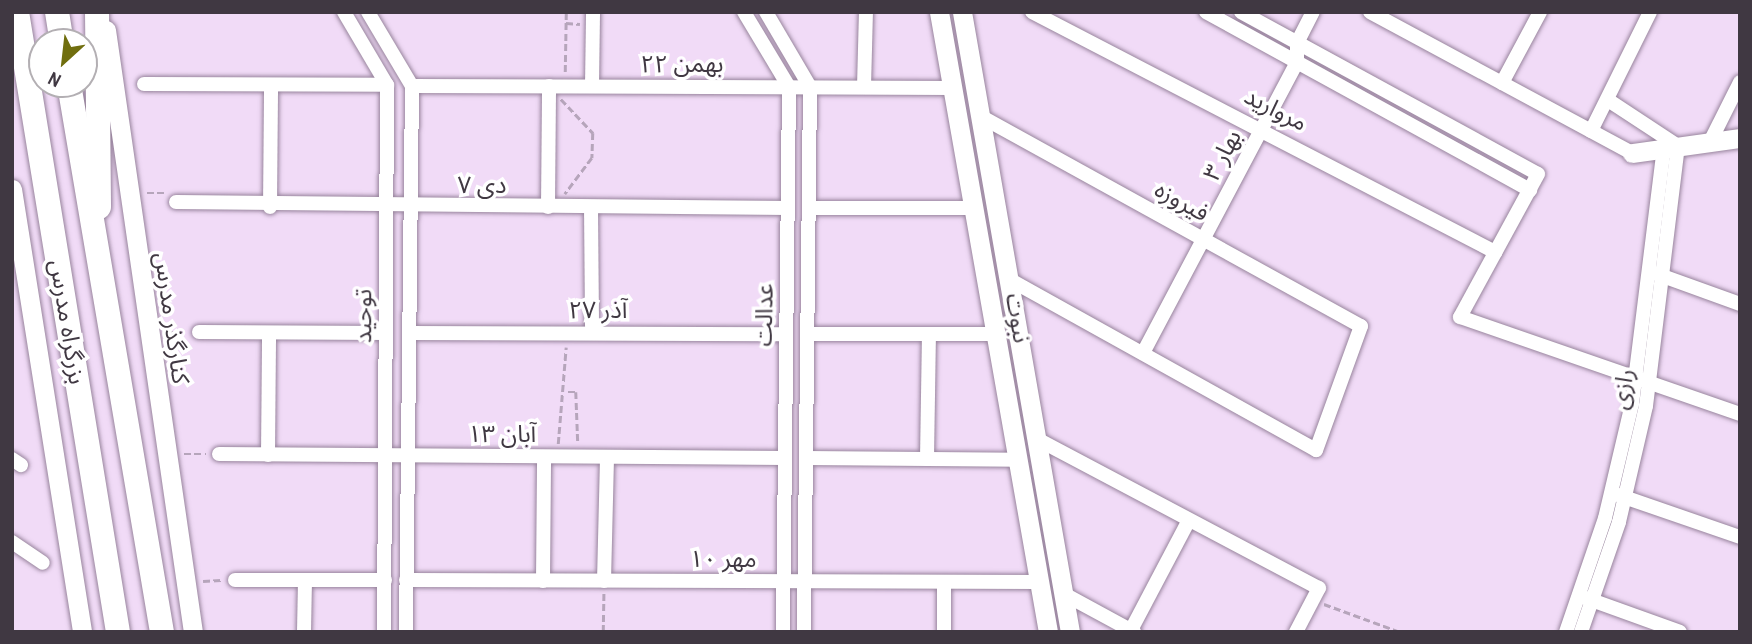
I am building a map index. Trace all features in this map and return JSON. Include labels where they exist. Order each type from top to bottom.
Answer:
[{"type":"highway","name":"بزرگراه مدرس","points":[[18,12],[18,46],[118,632]]},
{"type":"highway","points":[[96,239],[102,175],[97,12]]},
{"type":"highway","name":"بزرگراه مدرس","points":[[71,98],[162,632]]},
{"type":"street","name":"کنارگذر مدرس","points":[[103,12],[193,632]]},
{"type":"street","points":[[344,12],[387,85]]},
{"type":"street","points":[[368,12],[412,86]]},
{"type":"street","points":[[592,86],[593,12]]},
{"type":"street","points":[[744,12],[789,87]]},
{"type":"street","points":[[766,12],[810,87]]},
{"type":"street","points":[[864,88],[866,12]]},
{"type":"street","name":"نبوت","points":[[939,12],[1048,632]]},
{"type":"street","name":"نبوت","points":[[961,12],[1070,632]]},
{"type":"street","name":"مروارید","points":[[1032,12],[1263,127],[1495,252]]},
{"type":"street","points":[[1206,12],[1530,190]]},
{"type":"street","points":[[1241,12],[1538,174],[1460,317],[1740,414]]},
{"type":"street","name":"بهار ۳","points":[[1143,353],[1297,62],[1297,43],[1313,12]]},
{"type":"street","points":[[1370,12],[1632,153],[1740,138]]},
{"type":"street","points":[[1502,83],[1540,12]]},
{"type":"street","points":[[1591,131],[1650,12]]},
{"type":"street","points":[[1710,142],[1740,82]]},
{"type":"street","points":[[144,84],[387,85]]},
{"type":"street","points":[[270,207],[271,85]]},
{"type":"street","name":"توحید","points":[[384,632],[387,85]]},
{"type":"street","name":"توحید","points":[[405,632],[412,86]]},
{"type":"street","name":"۲۲ بهمن","points":[[412,86],[953,88]]},
{"type":"street","points":[[549,86],[551,207]]},
{"type":"street","name":"عدالت","points":[[783,632],[789,87]]},
{"type":"street","name":"عدالت","points":[[804,632],[810,87]]},
{"type":"street","points":[[1608,100],[1671,147]]},
{"type":"street","name":"فیروزه","points":[[980,116],[1361,326],[1316,450],[1143,353]]},
{"type":"street","name":"رازی","points":[[1642,380],[1649,271],[1671,147]]},
{"type":"street","name":"رازی","points":[[1566,632],[1585,597],[1618,495],[1630,443],[1663,278],[1671,147]]},
{"type":"street","points":[[12,189],[82,632]]},
{"type":"street","name":"۷ دی","points":[[176,202],[270,207],[788,208]]},
{"type":"street","points":[[591,207],[592,333]]},
{"type":"street","points":[[809,208],[974,208]]},
{"type":"street","points":[[1649,271],[1740,304]]},
{"type":"street","points":[[1009,279],[1143,353]]},
{"type":"street","points":[[199,332],[386,333]]},
{"type":"street","points":[[268,455],[269,333]]},
{"type":"street","name":"۲۷ آذر","points":[[409,333],[786,334]]},
{"type":"street","points":[[808,334],[996,334]]},
{"type":"street","points":[[927,459],[929,334]]},
{"type":"street","points":[[1037,439],[1319,588],[1296,632]]},
{"type":"street","name":"۱۳ آبان","points":[[219,454],[785,458]]},
{"type":"street","points":[[543,581],[551,457]]},
{"type":"street","points":[[604,581],[607,457]]},
{"type":"street","points":[[806,458],[1019,460]]},
{"type":"street","points":[[1618,495],[1740,537]]},
{"type":"street","points":[[1064,594],[1133,631],[1189,520]]},
{"type":"street","points":[[12,542],[43,564]]},
{"type":"street","points":[[235,580],[385,580]]},
{"type":"street","points":[[304,632],[305,580]]},
{"type":"street","name":"۱۰ مهر","points":[[406,580],[1040,582]]},
{"type":"street","points":[[944,582],[944,632]]},
{"type":"street","points":[[1585,597],[1680,632]]},
{"type":"street","name":"رازی","points":[[1581,632],[1585,597]]},
{"type":"path","points":[[565,86],[566,12]]},
{"type":"path","points":[[549,86],[593,132],[592,158],[551,207]]},
{"type":"path","points":[[130,192],[170,194],[176,202]]},
{"type":"path","points":[[150,332],[199,332]]},
{"type":"path","points":[[566,333],[567,392]]},
{"type":"path","points":[[551,457],[558,391],[576,392],[579,457]]},
{"type":"path","points":[[167,453],[219,454]]},
{"type":"path","points":[[186,581],[235,580]]},
{"type":"path","points":[[603,632],[604,581]]},
{"type":"path","points":[[1312,600],[1400,632]]}]
